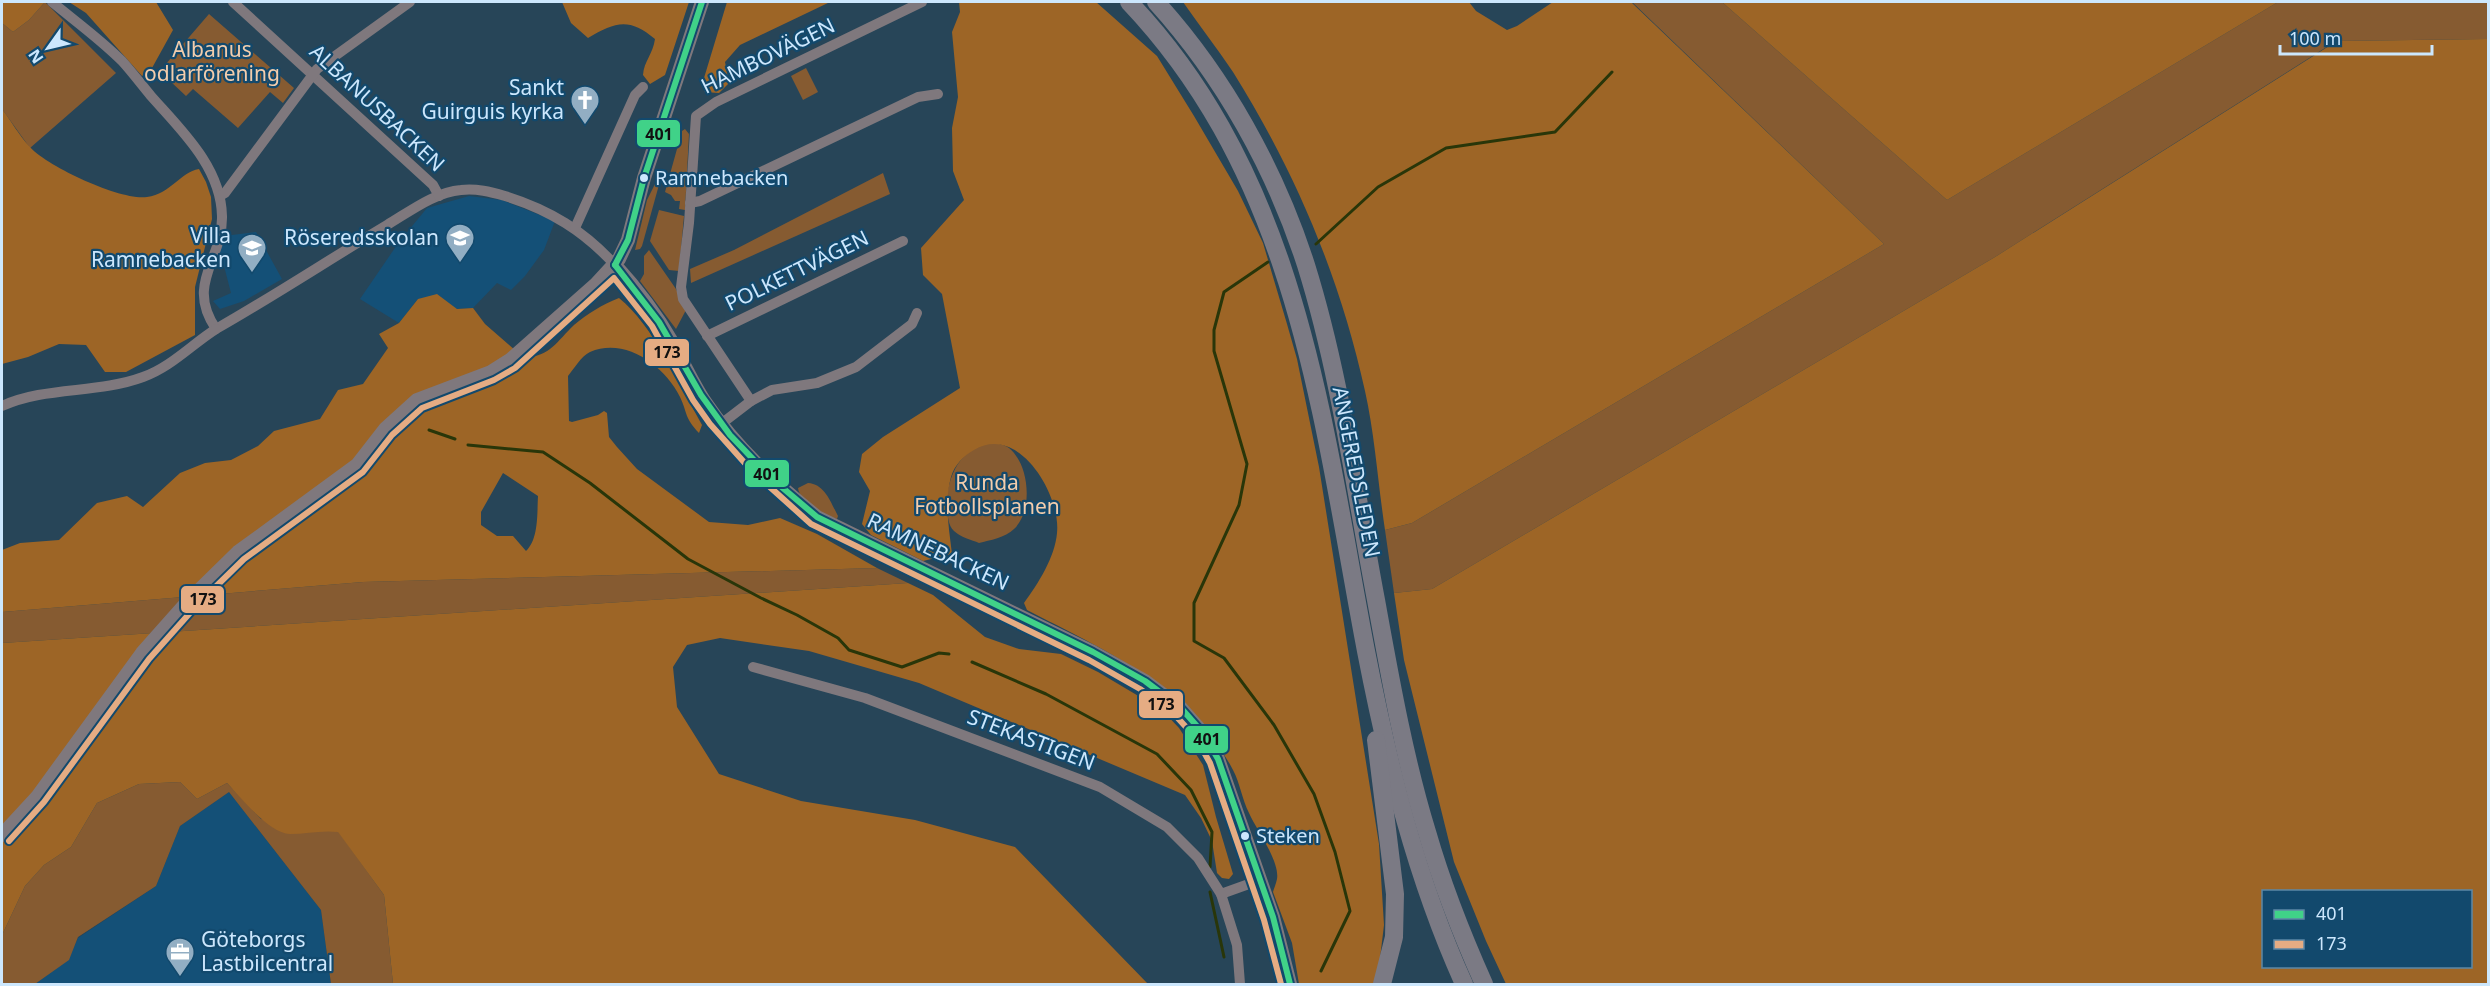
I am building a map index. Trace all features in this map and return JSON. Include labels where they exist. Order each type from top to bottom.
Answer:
[{"type":"highway","name":"ANGEREDSLEDEN","points":[[1129,2],[1176,57],[1222,127],[1246,171],[1288,277],[1326,428],[1385,742],[1409,832],[1441,931],[1464,984]]},
{"type":"highway","name":"ANGEREDSLEDEN","points":[[1156,2],[1221,85],[1245,125],[1271,176],[1305,265],[1342,414],[1387,662],[1426,830],[1444,884],[1484,984]]},
{"type":"highway","points":[[1367,652],[1380,788],[1395,894],[1394,937],[1382,984]]},
{"type":"street","points":[[51,2],[122,61],[200,154],[220,196],[222,223],[203,295],[208,316],[216,329]]},
{"type":"street","name":"ALBANUSBACKEN","points":[[233,2],[433,185],[440,196]]},
{"type":"street","points":[[220,196],[231,185],[312,75],[410,2]]},
{"type":"street","points":[[2,835],[37,797],[142,653],[190,599],[238,552],[357,465],[385,429],[417,400],[490,372],[510,360],[615,265],[628,240],[644,178],[702,2]]},
{"type":"street","name":"HAMBOVÄGEN","points":[[690,203],[696,116],[716,102],[922,2]]},
{"type":"street","points":[[576,228],[635,94],[643,87]]},
{"type":"street","points":[[750,401],[683,299],[681,287],[690,203],[700,201],[918,97],[938,94]]},
{"type":"street","name":"RAMNEBACKEN","points":[[2,406],[25,398],[60,391],[104,388],[142,378],[178,358],[216,329],[351,246],[440,196],[459,190],[483,190],[527,203],[558,216],[576,228],[615,265],[648,303],[704,400],[721,424],[766,473],[817,517],[1093,652],[1145,681],[1181,708],[1203,733],[1218,759],[1276,927],[1290,984]]},
{"type":"street","name":"POLKETTVÄGEN","points":[[707,336],[903,241]]},
{"type":"street","points":[[721,424],[750,401],[772,390],[818,383],[850,370],[872,356],[912,324],[917,314]]},
{"type":"street","name":"STEKASTIGEN","points":[[753,668],[865,698],[1100,787],[1167,827],[1198,858],[1221,894]]},
{"type":"street","points":[[1240,984],[1237,945],[1221,894],[1260,880]]},
{"type":"shaded area","points":[[2,2],[45,2],[29,20],[13,32],[2,23]]},
{"type":"shaded area","points":[[69,2],[156,2],[173,30],[152,68],[142,76],[86,13]]},
{"type":"shaded area","points":[[562,2],[689,2],[665,75],[650,84],[643,75],[655,39],[637,27],[622,24],[606,28],[588,38],[571,23]]},
{"type":"shaded area","points":[[727,2],[830,2],[740,45],[725,62],[729,83],[719,93],[704,92],[704,78]]},
{"type":"shaded area","points":[[959,2],[1096,2],[1157,56],[1238,191],[1263,243],[1297,359],[1319,467],[1379,844],[1384,925],[1378,975],[1374,984],[1299,984],[1292,943],[1273,892],[1277,879],[1275,863],[1252,820],[1233,770],[1215,741],[1194,716],[1144,674],[1027,610],[1024,603],[1049,561],[1057,533],[1052,500],[1044,482],[1021,454],[1006,446],[990,444],[970,452],[957,465],[952,473],[948,496],[952,554],[923,561],[871,535],[862,524],[870,491],[859,472],[862,454],[883,437],[960,388],[942,294],[923,275],[921,248],[964,200],[953,171],[952,128],[958,97],[952,32],[960,12]]},
{"type":"shaded area","points":[[1183,2],[1469,2],[1476,11],[1507,30],[1553,2],[1631,2],[1884,244],[1412,523],[1385,530],[1365,391],[1343,307],[1329,266],[1295,186],[1255,109],[1233,72]]},
{"type":"shaded area","points":[[1722,2],[2278,2],[1947,200]]},
{"type":"shaded area","points":[[2488,39],[2488,984],[1506,984],[1454,862],[1404,660],[1394,593],[1432,589],[1995,257],[2337,41]]},
{"type":"shaded area","points":[[2,109],[25,142],[38,154],[67,172],[120,194],[135,197],[155,195],[169,188],[186,174],[199,169],[211,197],[212,219],[195,287],[195,335],[126,372],[105,372],[86,345],[59,344],[28,357],[2,364]]},
{"type":"shaded area","name":"Röseredsskolan","points":[[469,196],[502,200],[555,221],[544,250],[525,276],[511,290],[497,283],[473,308],[457,309],[418,299],[399,323],[360,299],[399,242],[427,208]]},
{"type":"shaded area","name":"Villa Ramnebacken","points":[[256,232],[282,279],[244,301],[220,309],[213,301],[231,293],[224,266],[216,256],[224,236]]},
{"type":"shaded area","points":[[437,294],[457,309],[473,308],[485,324],[524,358],[547,351],[584,317],[619,298],[655,340],[702,425],[699,433],[689,419],[673,385],[664,374],[642,357],[617,348],[603,348],[590,352],[568,376],[569,421],[598,415],[604,411],[607,413],[609,437],[637,469],[709,522],[748,525],[780,518],[817,534],[877,568],[363,582],[2,612],[2,550],[20,543],[59,540],[97,503],[127,496],[143,507],[180,473],[205,463],[231,460],[258,446],[274,431],[320,419],[338,390],[363,384],[388,348],[379,334],[399,323],[418,299]],"holes":[[[503,473],[538,496],[535,533],[526,551],[513,536],[497,536],[481,525],[481,512]]]},
{"type":"shaded area","points":[[908,583],[933,595],[985,637],[1019,649],[1061,654],[1098,672],[1162,710],[1179,728],[1203,765],[1233,874],[1229,879],[1222,878],[1217,873],[1212,841],[1201,818],[1185,795],[919,683],[809,651],[720,638],[687,645],[673,667],[677,707],[719,774],[801,801],[915,820],[1015,847],[1148,984],[393,984],[384,895],[338,832],[290,834],[282,832],[273,828],[256,814],[227,783],[197,799],[180,782],[139,784],[97,803],[71,847],[44,865],[25,886],[2,935],[2,643]]},
{"type":"shaded area","points":[[229,792],[321,910],[331,984],[35,984],[68,960],[78,938],[156,886],[180,826]]},
{"type":"green space","points":[[45,2],[116,73],[30,148],[2,109],[2,23],[13,32],[29,20]]},
{"type":"green space","points":[[1632,2],[1722,2],[1947,200],[2278,2],[2488,2],[2488,39],[2336,41],[1995,257],[1432,589],[1394,593],[1385,530],[1412,523],[1884,244]]},
{"type":"green space","name":"Albanus odlarförening","points":[[209,14],[294,88],[283,103],[270,92],[238,128],[193,89],[186,96],[170,81],[175,74],[165,65]]},
{"type":"green space","points":[[806,68],[818,92],[803,100],[791,76]]},
{"type":"green space","points":[[685,129],[689,134],[685,210],[679,209],[680,201],[675,201],[665,192],[682,131]]},
{"type":"green space","points":[[883,173],[890,194],[691,283],[690,269],[734,250]]},
{"type":"green space","points":[[662,174],[642,246],[635,250],[647,200]]},
{"type":"green space","points":[[659,210],[684,216],[679,271],[669,270],[650,241]]},
{"type":"green space","points":[[649,250],[676,289],[686,310],[676,329],[640,281],[644,274],[644,256]]},
{"type":"green space","name":"Runda Fotbollsplanen","points":[[991,442],[1007,447],[1016,455],[1025,476],[1026,499],[1020,521],[1014,529],[1002,537],[979,543],[959,535],[952,529],[948,518],[947,498],[952,477],[962,458],[980,445]]},
{"type":"green space","points":[[808,483],[823,490],[838,516],[837,519],[807,503],[798,488]]},
{"type":"green space","points":[[877,568],[908,583],[2,643],[2,612],[363,582]]},
{"type":"green space","points":[[180,782],[197,799],[227,783],[261,819],[338,831],[384,895],[393,984],[331,984],[321,910],[229,792],[180,826],[156,886],[78,937],[69,960],[35,984],[2,984],[2,935],[25,886],[44,865],[71,847],[97,803],[139,784]]},
{"type":"waterway","points":[[1316,244],[1378,187],[1446,148],[1555,132],[1612,72]]},
{"type":"waterway","points":[[1268,262],[1224,292],[1214,330],[1214,351],[1247,464],[1239,505],[1194,603],[1194,641],[1224,658],[1274,725],[1314,794],[1335,852],[1350,911],[1321,971]]},
{"type":"waterway","points":[[429,430],[455,439]]},
{"type":"waterway","points":[[468,445],[543,452],[590,483],[688,559],[838,638],[849,650],[902,667],[939,653],[949,654]]},
{"type":"waterway","points":[[972,662],[1046,694],[1157,754],[1191,790],[1212,832],[1210,867]]},
{"type":"waterway","points":[[1210,892],[1224,957]]},
{"type":"transit line","name":"401","points":[[615,265],[628,240],[644,178],[702,2]]},
{"type":"transit line","name":"401","points":[[615,265],[659,322],[701,395],[730,435],[771,478],[817,517],[1093,652],[1145,681],[1181,708],[1203,733],[1218,759],[1273,917],[1290,984]]},
{"type":"transit line","name":"173","points":[[9,841],[44,802],[149,659],[197,605],[244,559],[363,472],[392,435],[422,408],[494,380],[515,368],[614,278],[652,326],[693,400],[710,424],[751,470],[811,524],[1089,660],[1140,689],[1175,715],[1196,738],[1210,763],[1264,920],[1281,984]]},
{"type":"place","name":"Sankt Guirguis kyrka","points":[[585,126]]},
{"type":"place","name":"Ramnebacken","points":[[644,178]]},
{"type":"place","name":"Röseredsskolan","points":[[460,264]]},
{"type":"place","name":"Villa Ramnebacken","points":[[252,274]]},
{"type":"place","name":"Steken","points":[[1245,836]]},
{"type":"place","name":"Göteborgs Lastbilcentral","points":[[180,978]]}]
